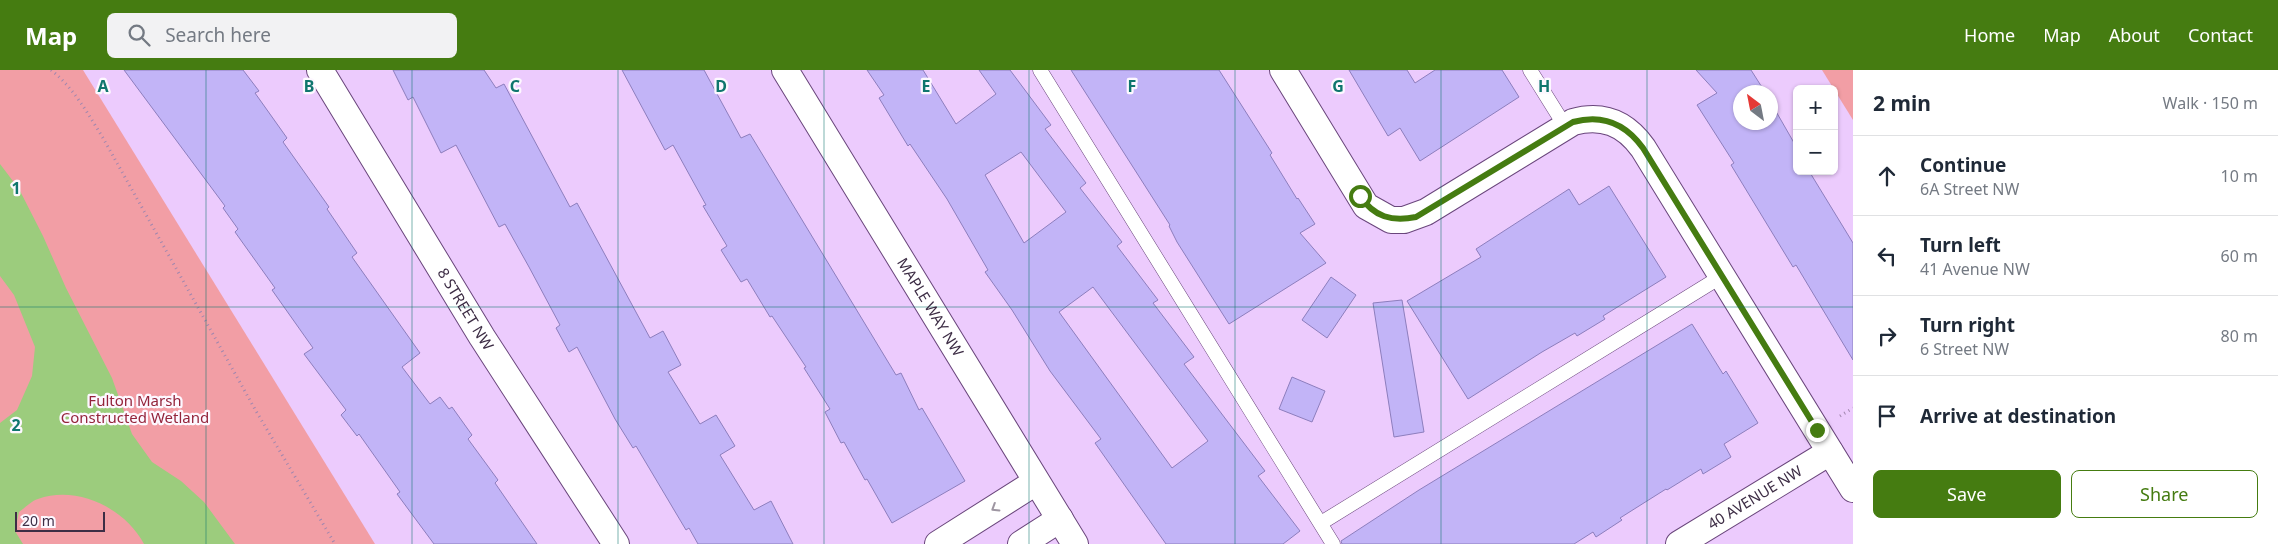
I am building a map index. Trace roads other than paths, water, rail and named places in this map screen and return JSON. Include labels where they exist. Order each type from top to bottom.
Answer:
[{"type":"street","name":"8 STREET NW","points":[[320,70],[482,337],[616,544]]},
{"type":"street","name":"MAPLE WAY NW","points":[[785,70],[1075,544]]},
{"type":"street","points":[[1284,70],[1366,206],[1391,220],[1404,220],[1426,212],[1565,126],[1585,119],[1605,119],[1617,124],[1637,139],[1853,489]]},
{"type":"street","name":"40 AVENUE NW","points":[[1679,544],[1830,452]]},
{"type":"street","points":[[938,544],[1036,482]]},
{"type":"street","points":[[1020,544],[1060,519]]},
{"type":"lane","points":[[1040,70],[1333,544]]},
{"type":"lane","points":[[1530,70],[1565,126]]},
{"type":"lane","points":[[1321,523],[1722,276]]},
{"type":"park label","name":"Fulton Marsh Constructed Wetland","points":[[135,410]]}]
